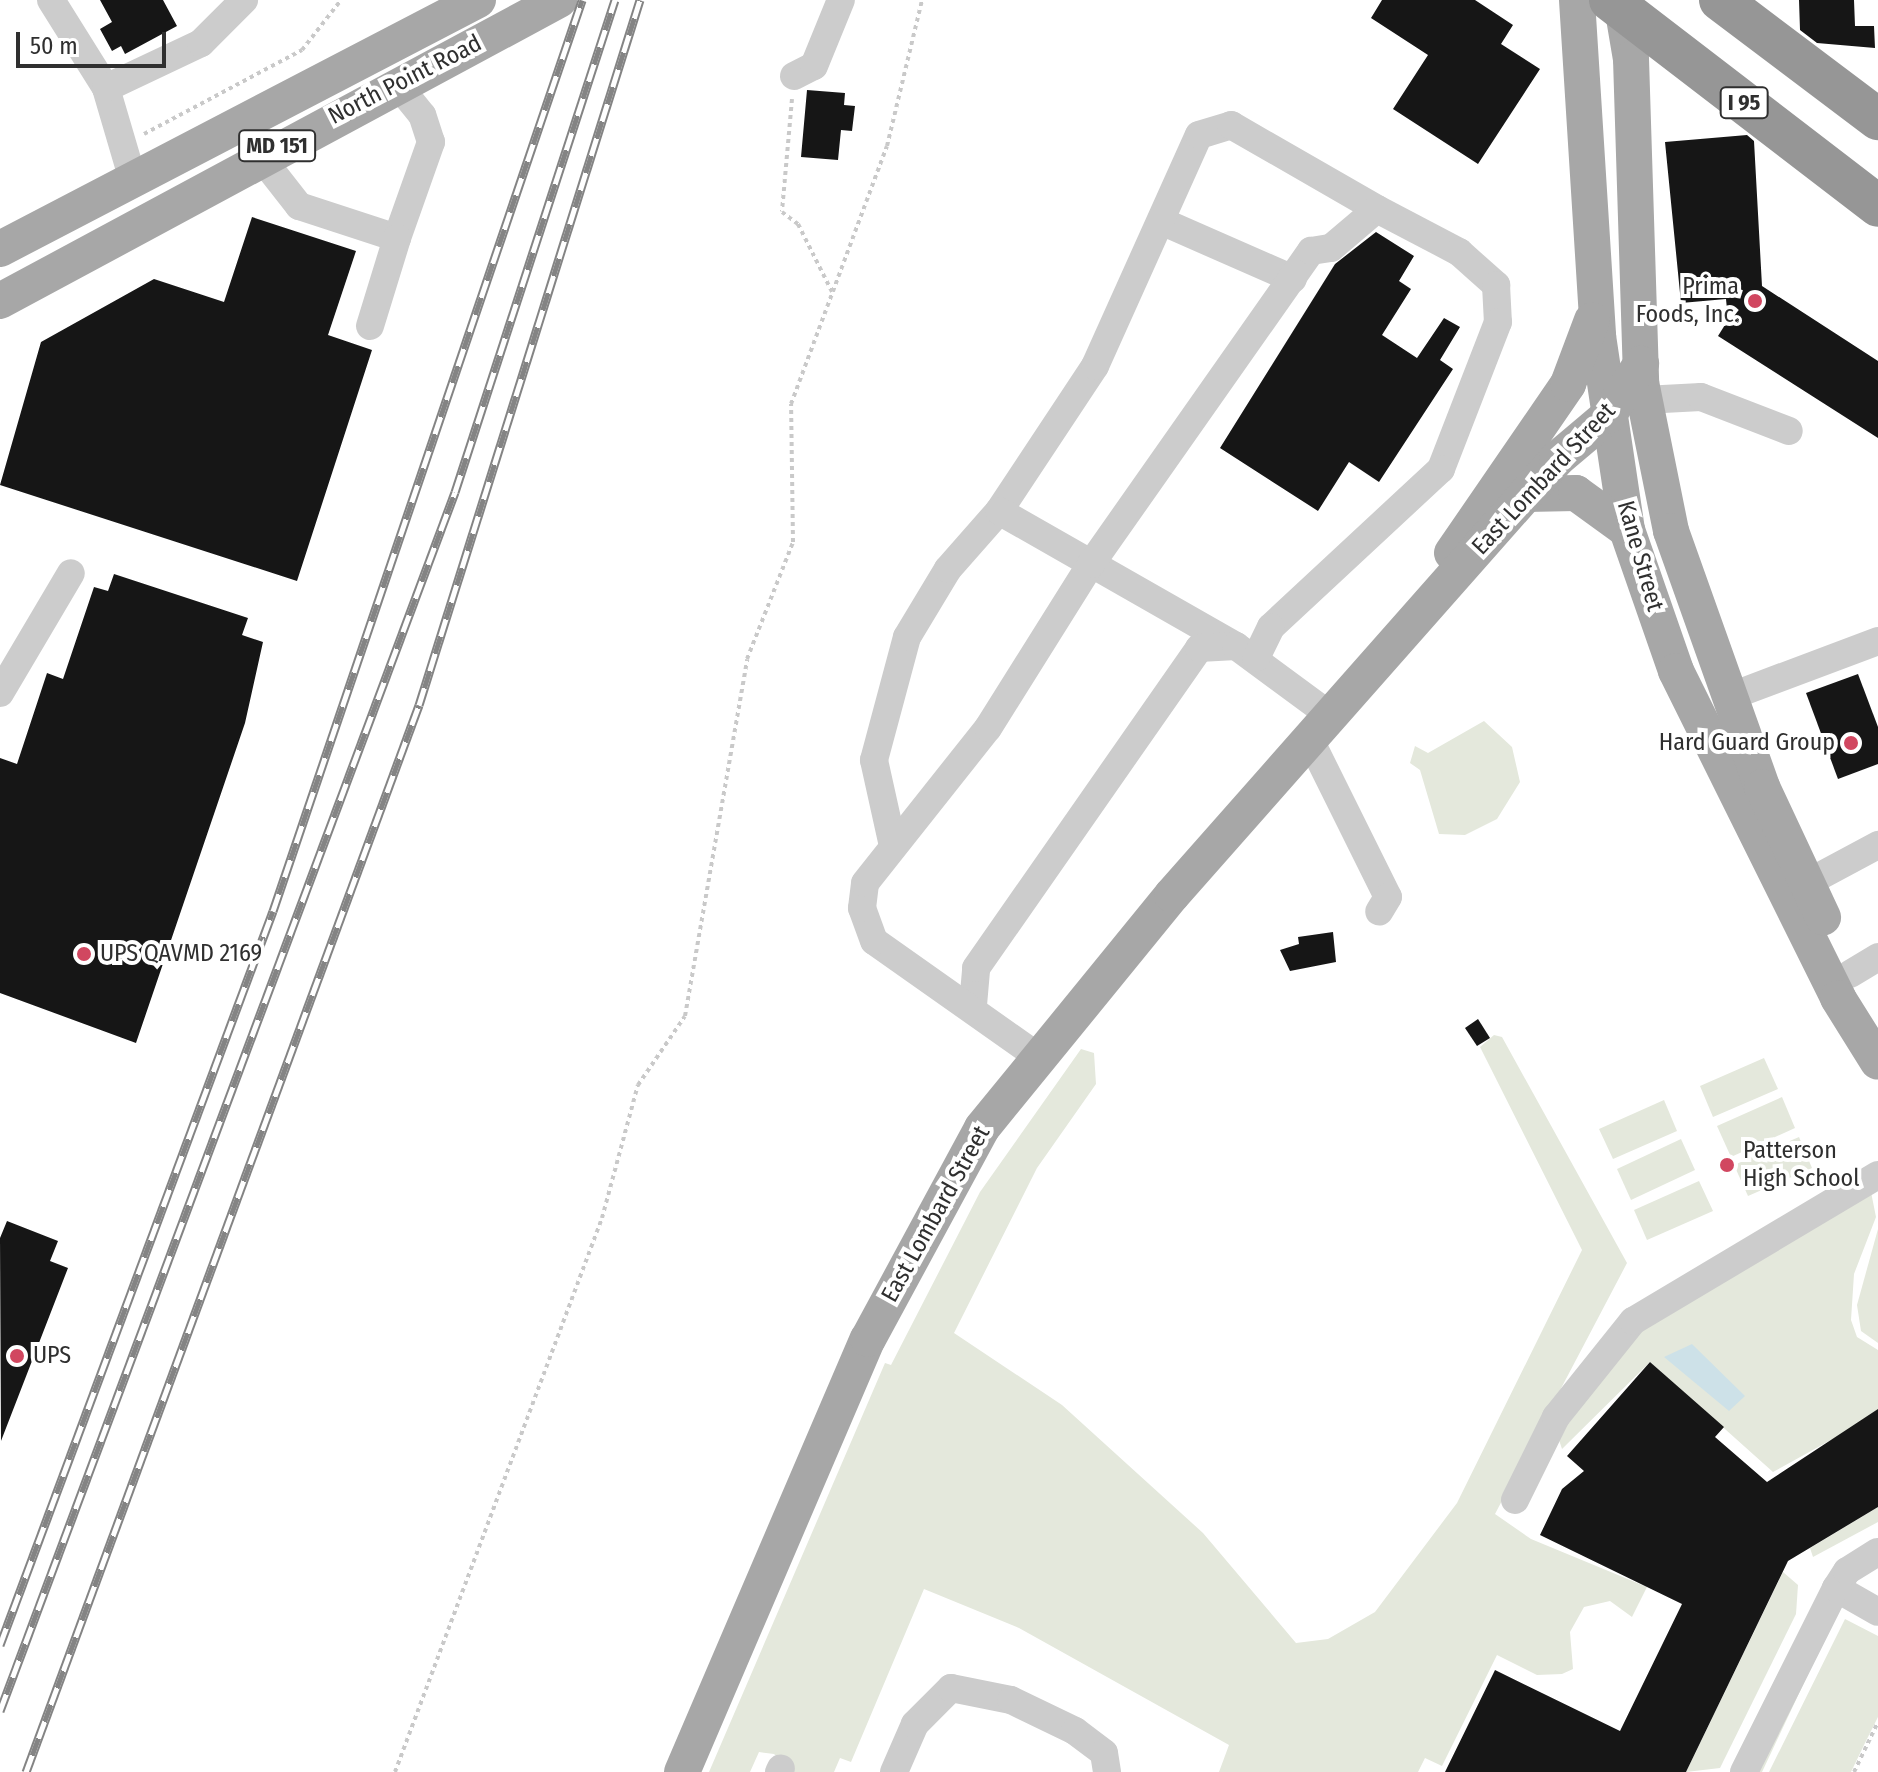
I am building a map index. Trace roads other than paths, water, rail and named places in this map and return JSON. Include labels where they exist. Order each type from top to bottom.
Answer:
[{"type":"highway","name":"I 95","points":[[1610,0],[1878,206]]},
{"type":"highway","points":[[1720,0],[1878,119]]},
{"type":"main road","name":"North Point Road","points":[[0,249],[478,0]]},
{"type":"main road","name":"North Point Road","points":[[0,301],[259,155],[559,0]]},
{"type":"main road","name":"Kane Street","points":[[1577,0],[1608,416],[1627,530],[1676,671],[1838,998],[1878,1062]]},
{"type":"main road","name":"Kane Street","points":[[1621,0],[1631,59],[1644,400],[1671,531],[1729,697],[1807,883],[1864,966],[1878,1030]]},
{"type":"main road","points":[[294,95],[311,129]]},
{"type":"main road","points":[[133,180],[150,217]]},
{"type":"main road","name":"East Lombard Street","points":[[1410,627],[1583,357],[1598,292]]},
{"type":"main road","name":"East Lombard Street","points":[[682,1772],[868,1339],[939,1197],[1037,1056],[1526,494],[1608,416],[1641,364]]},
{"type":"main road","points":[[1528,441],[1565,411],[1608,416],[1651,435]]},
{"type":"main road","points":[[1526,494],[1576,493],[1627,530]]},
{"type":"lane","points":[[51,0],[106,88],[133,180]]},
{"type":"lane","points":[[106,88],[201,43],[244,0]]},
{"type":"lane","points":[[794,76],[814,66],[841,0]]},
{"type":"lane","points":[[370,326],[431,142],[422,115],[397,84]]},
{"type":"lane","points":[[893,846],[874,760],[907,637],[948,569],[999,511],[1095,366],[1199,135],[1231,125],[1459,252],[1496,285],[1498,322],[1441,469],[1271,627],[1254,658]]},
{"type":"lane","points":[[259,155],[299,206],[397,238]]},
{"type":"lane","points":[[1037,1056],[973,1005],[874,941],[862,908],[865,883],[988,728],[1091,564],[1311,251],[1331,248],[1377,209]]},
{"type":"lane","points":[[1161,221],[1293,279]]},
{"type":"lane","points":[[1644,400],[1701,397],[1789,431]]},
{"type":"lane","points":[[999,511],[1254,658],[1321,728],[1388,897],[1379,912]]},
{"type":"lane","points":[[0,693],[71,573]]},
{"type":"lane","points":[[1729,697],[1878,641]]},
{"type":"lane","points":[[973,1005],[976,968],[1199,648],[1254,658]]},
{"type":"lane","points":[[1807,883],[1878,845]]},
{"type":"lane","points":[[1515,1500],[1556,1417],[1633,1321],[1878,1175]]},
{"type":"lane","points":[[1744,1772],[1836,1588],[1847,1571],[1878,1552]]},
{"type":"lane","points":[[1836,1588],[1878,1612]]},
{"type":"lane","points":[[894,1772],[915,1724],[951,1688],[1011,1700],[1075,1731],[1104,1753],[1107,1772]]},
{"type":"railway","points":[[0,1645],[273,911],[582,0]]},
{"type":"railway","points":[[0,1711],[455,492],[615,0]]},
{"type":"railway","points":[[26,1772],[419,705],[640,0]]},
{"type":"place","name":"Prima Foods, Inc.","points":[[1755,301]]},
{"type":"place","name":"Hard Guard Group","points":[[1851,743]]},
{"type":"place","name":"UPS QAVMD 2169","points":[[84,954]]},
{"type":"place","name":"Patterson High School","points":[[1727,1165]]},
{"type":"place","name":"UPS","points":[[17,1356]]}]
